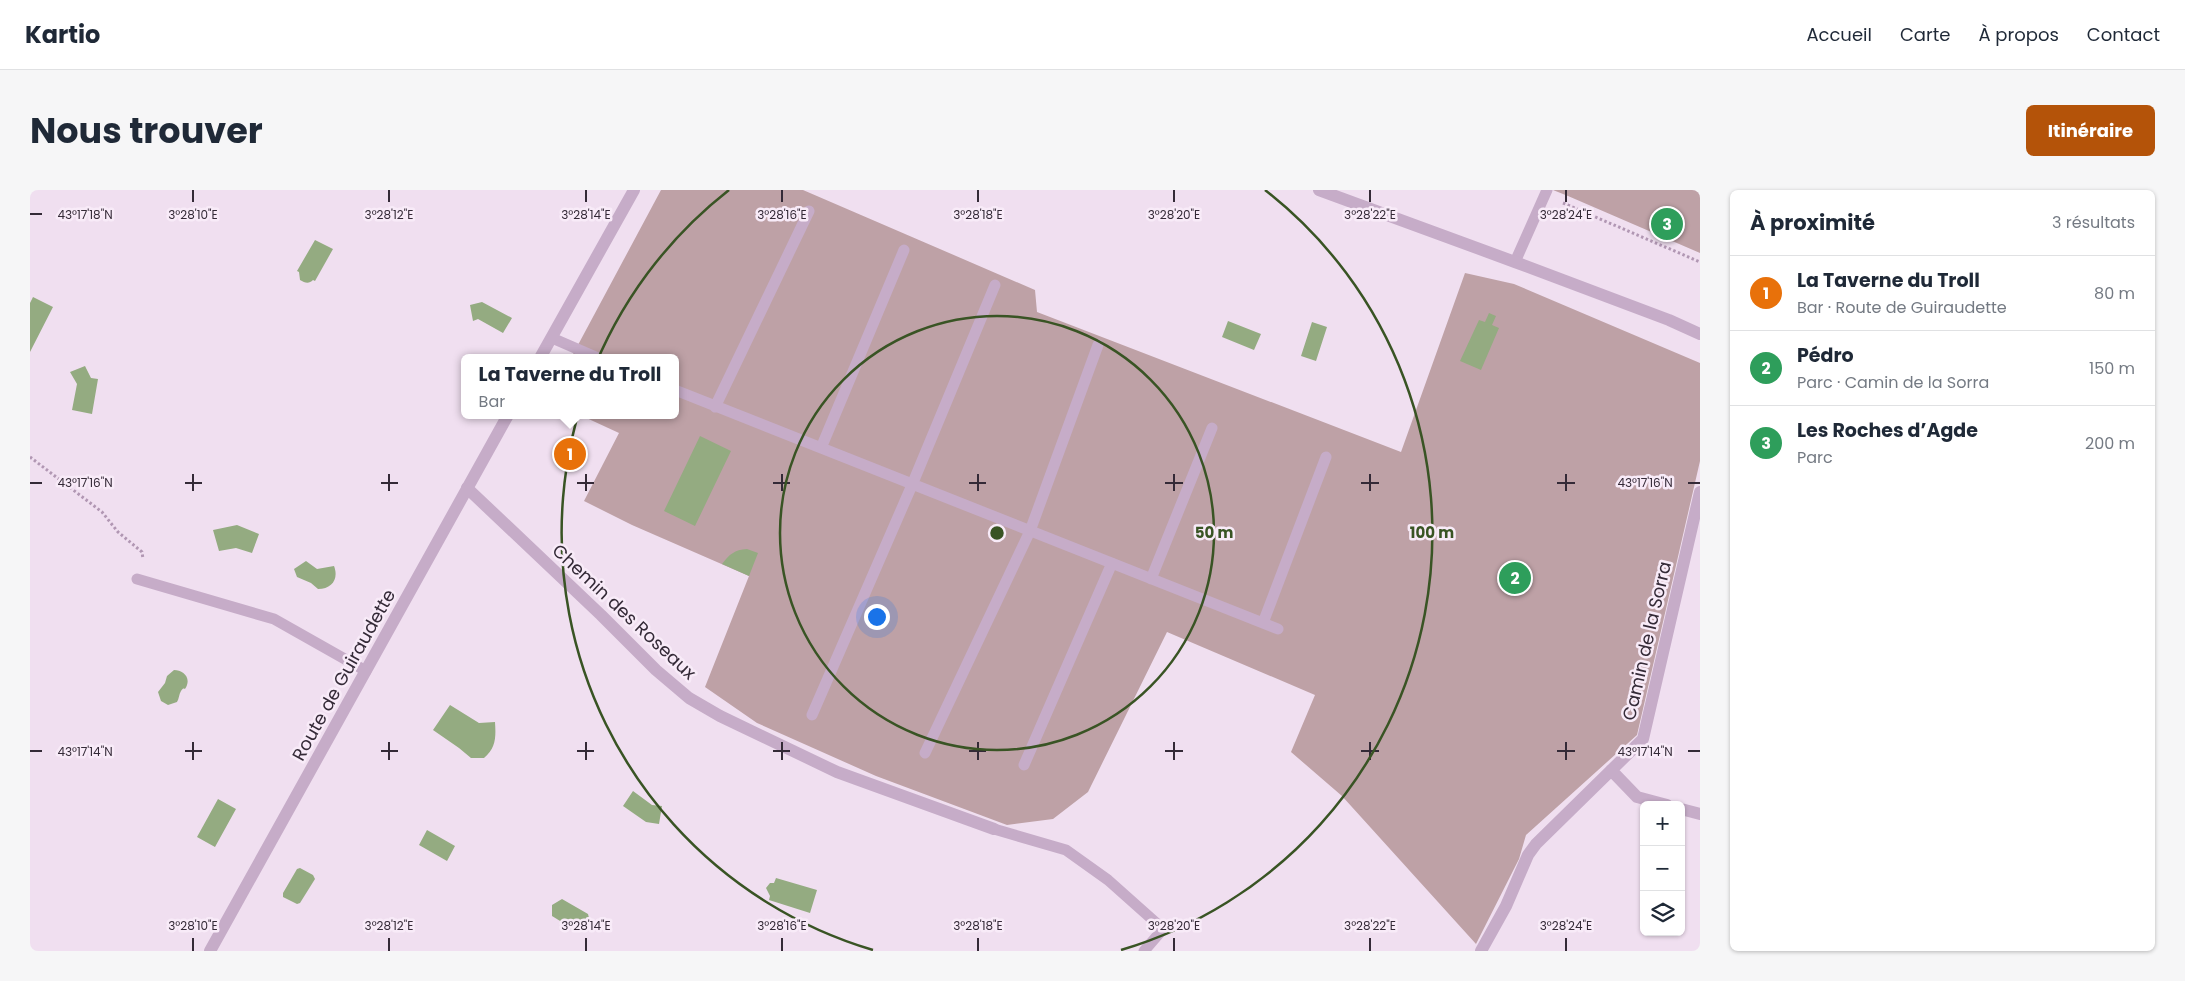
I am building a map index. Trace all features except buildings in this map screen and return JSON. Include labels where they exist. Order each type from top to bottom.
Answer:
[{"type":"street","points":[[542,354],[634,190]]},
{"type":"street","points":[[1320,190],[1669,320],[1700,334]]},
{"type":"street","name":"Route de Guiraudette","points":[[210,951],[506,419]]},
{"type":"street","name":"Chemin des Roseaux","points":[[467,488],[656,670],[690,698],[720,716],[837,772],[994,828]]},
{"type":"street","name":"Camin de la Sorra","points":[[1481,951],[1506,906],[1528,855],[1536,844],[1642,739],[1700,492]]},
{"type":"street","points":[[1611,770],[1636,797],[1652,801]]},
{"type":"street","points":[[1685,810],[1700,814]]},
{"type":"lane","points":[[1515,262],[1546,193]]},
{"type":"lane","points":[[715,407],[809,210]]},
{"type":"lane","points":[[821,448],[904,250]]},
{"type":"lane","points":[[812,714],[996,285]]},
{"type":"lane","points":[[552,338],[589,354]]},
{"type":"lane","points":[[924,753],[1030,531],[1098,345]]},
{"type":"lane","points":[[679,392],[1278,628]]},
{"type":"lane","points":[[1151,579],[1212,428]]},
{"type":"lane","points":[[1263,623],[1326,458]]},
{"type":"lane","points":[[1024,765],[1112,563]]},
{"type":"lane","points":[[137,579],[274,619],[366,670]]},
{"type":"lane","points":[[994,828],[1066,850],[1108,880],[1163,929],[1144,951]]},
{"type":"path","points":[[1546,193],[1700,262]]},
{"type":"path","points":[[30,458],[102,512],[118,532],[142,552],[144,562],[137,579]]},
{"type":"shaded area","points":[[661,190],[803,190],[1035,290],[1037,312],[1401,452],[1465,273],[1514,284],[1700,363],[1700,461],[1637,735],[1526,835],[1519,859],[1476,944],[1342,796],[1291,752],[1315,695],[1167,632],[1088,792],[1053,819],[1007,825],[876,776],[757,723],[705,687],[749,576],[632,525],[584,501],[619,433],[589,419],[679,419],[679,354],[573,354]]},
{"type":"shaded area","points":[[1553,190],[1700,190],[1700,253],[1568,196]]},
{"type":"shaded area","points":[[315,240],[333,249],[315,281],[305,282],[300,280],[299,272],[297,271]]},
{"type":"shaded area","points":[[33,297],[53,307],[30,352],[30,303]]},
{"type":"shaded area","points":[[482,302],[512,318],[503,333],[478,319],[473,321],[470,305]]},
{"type":"shaded area","points":[[1489,313],[1496,316],[1492,325],[1499,328],[1481,370],[1460,361],[1479,320],[1485,322]]},
{"type":"shaded area","points":[[1228,321],[1261,334],[1254,350],[1222,337]]},
{"type":"shaded area","points":[[1312,322],[1327,327],[1316,361],[1301,356]]},
{"type":"shaded area","points":[[85,366],[91,378],[98,379],[92,414],[72,410],[77,384],[70,372]]},
{"type":"shaded area","points":[[700,436],[731,451],[695,526],[664,511]]},
{"type":"shaded area","points":[[237,525],[259,534],[252,553],[236,548],[219,551],[213,530]]},
{"type":"shaded area","points":[[747,549],[758,553],[749,576],[722,564],[733,553]]},
{"type":"shaded area","points":[[306,561],[317,569],[334,566],[336,575],[331,585],[318,589],[311,583],[297,577],[294,569]]},
{"type":"shaded area","points":[[174,670],[185,674],[188,682],[180,692],[177,702],[168,705],[161,701],[158,692],[165,683],[167,676]]},
{"type":"shaded area","points":[[450,705],[479,723],[495,722],[493,746],[484,758],[471,758],[433,730]]},
{"type":"shaded area","points":[[633,791],[652,805],[662,806],[659,824],[646,822],[623,806]]},
{"type":"shaded area","points":[[218,799],[236,809],[215,847],[197,837]]},
{"type":"shaded area","points":[[427,830],[455,846],[447,861],[419,845]]},
{"type":"shaded area","points":[[300,868],[313,875],[315,879],[300,903],[297,904],[283,897],[283,893],[297,869]]},
{"type":"shaded area","points":[[776,878],[817,890],[810,913],[769,900],[770,896],[766,888],[770,883],[774,883]]},
{"type":"shaded area","points":[[562,899],[588,914],[589,923],[584,929],[578,932],[552,916],[552,905]]},
{"type":"place","name":"Les Roches d’Agde","points":[[1667,224]]},
{"type":"place","name":"La Taverne du Troll","points":[[570,454]]},
{"type":"place","name":"Pédro","points":[[1515,578]]}]
